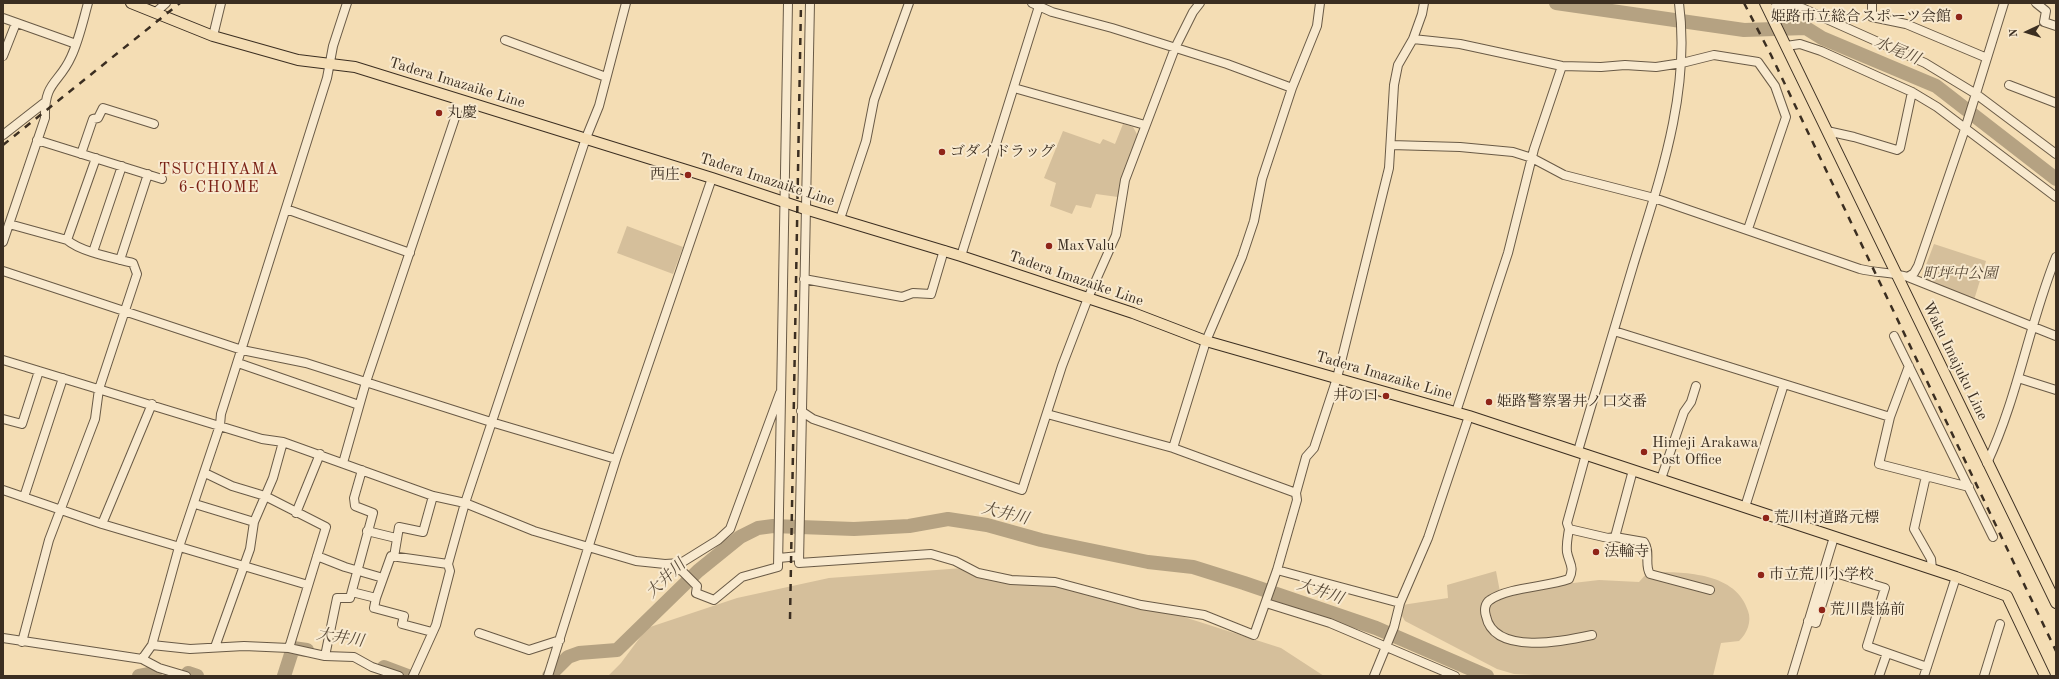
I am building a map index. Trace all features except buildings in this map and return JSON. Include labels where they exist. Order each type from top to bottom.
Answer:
[{"type":"main road","name":"Tadera Imazaike Line","points":[[131,3],[213,36],[286,57],[355,67],[586,138],[806,209],[944,250],[1088,298],[1206,341],[1469,416],[1956,577],[2007,596],[2045,676]]},
{"type":"main road","name":"Waku Imajuku Line","points":[[1767,6],[2056,603]]},
{"type":"street","points":[[3,242],[45,118],[44,103],[50,87],[71,58],[88,3]]},
{"type":"street","points":[[155,13],[166,3]]},
{"type":"street","points":[[213,36],[221,3]]},
{"type":"street","points":[[142,659],[152,645],[179,547],[205,473],[220,425],[221,414],[328,78],[333,46],[347,3]]},
{"type":"street","points":[[413,676],[424,655],[436,625],[450,571],[448,564],[465,504],[586,138],[599,106],[626,3]]},
{"type":"street","points":[[672,564],[673,568],[682,571],[696,586],[696,593],[714,600],[742,577],[778,567],[788,3]]},
{"type":"street","points":[[810,3],[799,563],[931,554],[955,561],[978,573],[1011,580],[1055,582],[1141,605],[1204,615],[1254,635],[1274,582],[1297,500],[1296,493],[1306,457],[1314,448],[1337,378],[1389,168],[1394,85],[1398,65],[1413,38],[1422,14],[1424,3]]},
{"type":"street","points":[[840,219],[866,142],[874,100],[909,3]]},
{"type":"street","points":[[801,411],[814,419],[1022,490],[1046,414],[1088,298],[1116,235],[1125,180],[1175,48],[1193,12],[1200,3]]},
{"type":"street","points":[[1173,448],[1206,341],[1242,257],[1254,221],[1262,179],[1292,88],[1317,26],[1320,3]]},
{"type":"street","points":[[1592,635],[1561,640],[1518,643],[1496,632],[1489,624],[1485,608],[1491,599],[1524,589],[1569,579],[1573,572],[1571,561],[1567,553],[1569,529],[1567,523],[1582,453],[1614,331],[1654,198],[1675,120],[1682,63],[1683,32],[1679,3]]},
{"type":"street","points":[[1872,3],[1872,17],[1906,24],[1987,58]]},
{"type":"street","points":[[1908,277],[1914,273],[1918,266],[1965,129],[2004,3]]},
{"type":"street","points":[[2036,3],[2046,11],[2044,22],[2056,26]]},
{"type":"street","points":[[961,256],[1014,88],[1037,4],[1052,12],[1112,28],[1227,64],[1292,88]]},
{"type":"street","points":[[1767,6],[1802,8],[1925,63],[1976,94],[2056,154]]},
{"type":"street","points":[[3,18],[76,44]]},
{"type":"street","points":[[3,56],[16,23]]},
{"type":"street","points":[[1413,38],[1460,44],[1562,66],[1601,67],[1625,65],[1656,67],[1682,63],[1714,55],[1758,62],[1775,86],[1786,118],[1748,229]]},
{"type":"street","points":[[505,40],[606,77]]},
{"type":"street","points":[[1786,46],[1800,44],[1821,51],[1912,92],[1937,107],[2056,197]]},
{"type":"street","points":[[1456,412],[1508,253],[1532,158],[1562,66]]},
{"type":"street","points":[[2009,85],[2056,103]]},
{"type":"street","points":[[1014,88],[1146,126]]},
{"type":"street","points":[[1827,131],[1898,150],[1900,148],[1912,92]]},
{"type":"street","points":[[343,463],[366,382],[461,100]]},
{"type":"street","points":[[3,135],[44,103]]},
{"type":"street","points":[[81,154],[93,119],[98,118],[103,108],[154,124]]},
{"type":"street","points":[[37,140],[162,179]]},
{"type":"street","points":[[1391,145],[1513,152],[1532,158],[1564,175],[1654,198],[1748,229],[1860,269],[1874,272],[1895,273],[1908,277],[2056,336]]},
{"type":"street","points":[[66,240],[96,158]]},
{"type":"street","points":[[93,252],[122,166]]},
{"type":"street","points":[[120,260],[148,174]]},
{"type":"street","points":[[548,676],[616,459],[712,178]]},
{"type":"street","points":[[286,209],[410,253]]},
{"type":"street","points":[[9,224],[66,240],[72,244],[93,252],[133,263],[138,274],[124,311],[99,388],[95,419],[49,540],[22,642]]},
{"type":"street","points":[[804,279],[902,297],[913,293],[931,294],[944,250]]},
{"type":"street","points":[[1988,463],[2004,422],[2047,281],[2056,258]]},
{"type":"street","points":[[3,271],[242,350],[306,363],[491,422],[616,459]]},
{"type":"street","points":[[1614,331],[1890,417]]},
{"type":"street","points":[[1894,336],[1993,537]]},
{"type":"street","points":[[3,360],[152,404],[262,439],[283,442],[320,454],[433,496],[465,504],[534,530],[589,548],[636,561],[672,564],[681,563],[718,540],[730,529],[780,393]]},
{"type":"street","points":[[238,363],[359,405]]},
{"type":"street","points":[[1909,366],[1890,417],[1879,464],[1969,487]]},
{"type":"street","points":[[3,419],[22,424],[39,371]]},
{"type":"street","points":[[24,497],[63,378]]},
{"type":"street","points":[[2018,378],[2056,390]]},
{"type":"street","points":[[1745,508],[1784,384]]},
{"type":"street","points":[[1661,479],[1684,412],[1691,402],[1696,386]]},
{"type":"street","points":[[102,524],[152,404]]},
{"type":"street","points":[[1046,414],[1173,448],[1296,493]]},
{"type":"street","points":[[1374,676],[1394,627],[1400,603],[1428,538],[1469,416]]},
{"type":"street","points":[[216,647],[250,549],[254,522],[273,478],[283,442]]},
{"type":"street","points":[[296,513],[320,454]]},
{"type":"street","points":[[325,656],[337,598],[350,598],[373,513],[355,506],[354,498],[362,470]]},
{"type":"street","points":[[1616,537],[1634,470]]},
{"type":"street","points":[[205,473],[227,484],[265,496],[326,527],[289,648]]},
{"type":"street","points":[[1926,476],[1914,529],[1932,558],[1932,569]]},
{"type":"street","points":[[3,490],[102,524],[308,585]]},
{"type":"street","points":[[394,557],[399,527],[423,532],[433,496]]},
{"type":"street","points":[[195,504],[254,522]]},
{"type":"street","points":[[1569,529],[1608,538],[1616,537],[1644,542],[1647,550],[1648,570],[1650,574],[1710,590]]},
{"type":"street","points":[[367,531],[396,538]]},
{"type":"street","points":[[1792,676],[1834,537]]},
{"type":"street","points":[[317,556],[358,572],[382,578]]},
{"type":"street","points":[[432,632],[402,624],[404,616],[374,608],[376,598],[391,556],[448,564]]},
{"type":"street","points":[[779,558],[799,556]]},
{"type":"street","points":[[1277,570],[1400,603]]},
{"type":"street","points":[[1808,621],[1816,623],[1832,572],[1885,588],[1867,646],[1927,667]]},
{"type":"street","points":[[1924,676],[1956,577]]},
{"type":"street","points":[[352,592],[376,598]]},
{"type":"street","points":[[1266,602],[1330,623],[1455,676]]},
{"type":"street","points":[[1984,676],[2000,624]]},
{"type":"street","points":[[479,633],[530,650],[560,640]]},
{"type":"street","points":[[3,638],[142,659],[159,668],[186,676]]},
{"type":"street","points":[[152,645],[190,649],[244,646],[289,648],[325,656],[354,657],[372,667],[399,676]]},
{"type":"street","points":[[1879,676],[1887,653]]},
{"type":"green space","points":[[1123,124],[1133,127],[1138,136],[1121,181],[1118,197],[1096,194],[1091,208],[1076,205],[1072,214],[1050,206],[1056,183],[1044,178],[1063,131],[1100,144],[1103,139],[1115,144]]},
{"type":"green space","points":[[627,226],[683,247],[673,274],[617,253]]},
{"type":"green space","name":"町坪中公園","points":[[1934,244],[1986,261],[1974,300],[1921,278]]},
{"type":"green space","points":[[963,568],[1084,585],[1281,648],[1324,676],[608,676],[621,663],[647,628],[737,598],[829,578]]},
{"type":"green space","points":[[1496,571],[1501,597],[1556,585],[1599,580],[1639,582],[1648,572],[1676,572],[1706,576],[1720,581],[1732,588],[1742,598],[1748,611],[1749,623],[1746,631],[1739,641],[1721,643],[1713,676],[1553,676],[1514,674],[1497,669],[1405,621],[1402,616],[1402,605],[1448,598],[1447,585]]},
{"type":"waterway","name":"水尾川","points":[[1556,3],[1744,30],[1806,28],[1822,38],[1936,86],[2056,179]]},
{"type":"waterway","name":"大井川","points":[[549,676],[568,657],[579,653],[617,650],[698,571],[740,537],[758,528],[773,526],[854,529],[909,526],[948,519],[987,525],[1041,540],[1148,562],[1193,567],[1376,628],[1487,676]]},
{"type":"waterway","name":"大井川","points":[[284,676],[293,648],[307,650]]},
{"type":"waterway","name":"大井川","points":[[384,667],[408,676]]},
{"type":"waterway","name":"大井川","points":[[139,676],[155,673]]},
{"type":"waterway","name":"大井川","points":[[188,673],[197,676]]},
{"type":"railway","points":[[3,145],[180,3]]},
{"type":"railway","points":[[790,619],[801,3]]},
{"type":"railway","points":[[1744,3],[1771,55],[2056,651]]},
{"type":"place","name":"姫路市立総合スポーツ会館","points":[[1959,17]]},
{"type":"place","name":"丸慶","points":[[439,113]]},
{"type":"place","name":"ゴダイドラッグ","points":[[942,152]]},
{"type":"place","name":"西庄","points":[[688,175]]},
{"type":"place","name":"MaxValu","points":[[1049,246]]},
{"type":"place","name":"井の口","points":[[1386,396]]},
{"type":"place","name":"姫路警察署井ノ口交番","points":[[1489,402]]},
{"type":"place","name":"Himeji Arakawa Post Office","points":[[1644,452]]},
{"type":"place","name":"荒川村道路元標","points":[[1766,518]]},
{"type":"place","name":"法輪寺","points":[[1596,552]]},
{"type":"place","name":"市立荒川小学校","points":[[1761,575]]},
{"type":"place","name":"荒川農協前","points":[[1822,610]]},
{"type":"district","name":"TSUCHIYAMA 6-CHOME","points":[[219,179]]}]
